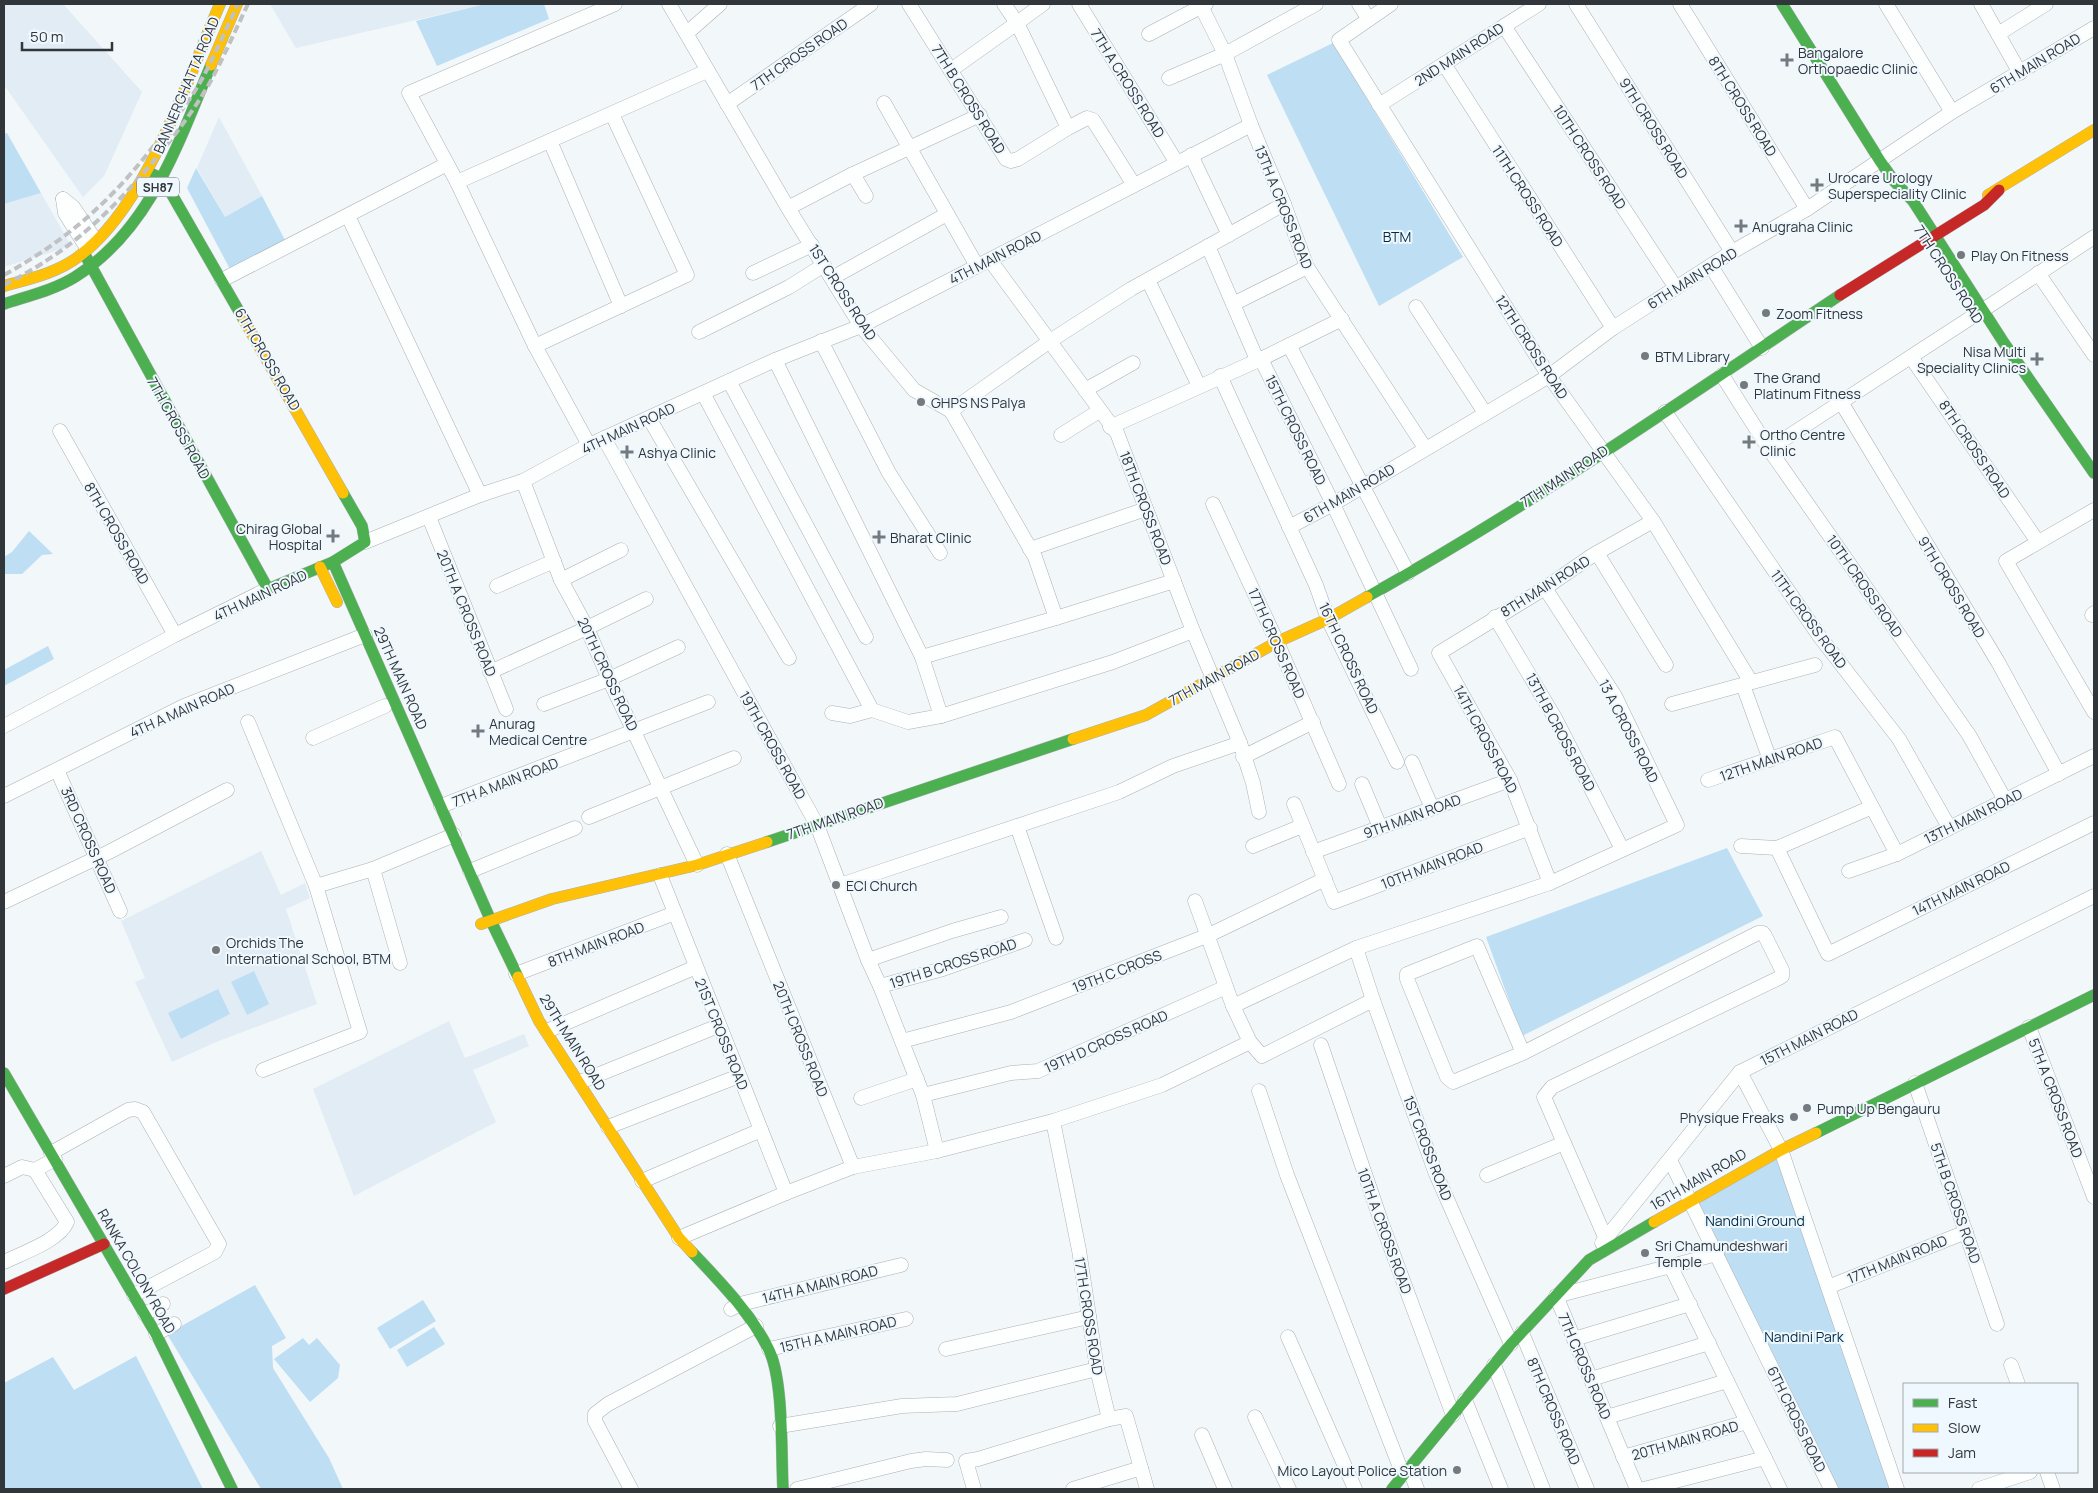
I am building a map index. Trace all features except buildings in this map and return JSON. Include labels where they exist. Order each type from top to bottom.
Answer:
[{"type":"street","name":"BANNERGHATTA ROAD","points":[[4,286],[24,281],[61,267],[89,247],[106,230],[125,206],[146,172],[220,4]]},
{"type":"street","name":"BANNERGHATTA ROAD","points":[[4,304],[55,287],[91,266],[116,245],[139,219],[163,179],[237,4]]},
{"type":"street","points":[[589,445],[535,346],[457,182],[408,94],[615,4]]},
{"type":"street","name":"1ST CROSS ROAD","points":[[669,4],[688,33],[707,70],[788,208],[861,326],[914,390],[951,411]]},
{"type":"street","points":[[688,33],[720,4]]},
{"type":"street","name":"7TH CROSS ROAD","points":[[727,104],[871,4]]},
{"type":"street","name":"7TH B CROSS ROAD","points":[[909,4],[1006,159],[1011,161],[1018,159],[1068,128]]},
{"type":"street","points":[[1004,4],[1017,23],[1068,128],[1087,118],[1093,120],[1134,185]]},
{"type":"street","points":[[951,70],[1043,4]]},
{"type":"street","name":"7TH A CROSS ROAD","points":[[1079,4],[1177,163]]},
{"type":"street","points":[[1168,78],[1225,54],[1316,4]]},
{"type":"street","points":[[1359,4],[1368,18],[1391,4]]},
{"type":"street","name":"2ND MAIN ROAD","points":[[1378,105],[1539,4]]},
{"type":"street","name":"9TH CROSS ROAD","points":[[1576,4],[1732,252]]},
{"type":"street","name":"8TH CROSS ROAD","points":[[1680,4],[1807,209]]},
{"type":"street","name":"7TH CROSS ROAD","points":[[1782,4],[1894,181],[1905,205],[1929,235],[2094,487]]},
{"type":"street","points":[[1886,4],[1952,112]]},
{"type":"street","points":[[1981,4],[2020,73]]},
{"type":"street","points":[[1998,34],[2046,4]]},
{"type":"street","points":[[1149,34],[1203,5]]},
{"type":"street","name":"13TH A CROSS ROAD","points":[[1203,5],[1225,54],[1307,267],[1425,448]]},
{"type":"street","name":"12TH CROSS ROAD","points":[[1368,18],[1339,40],[1549,376],[1652,521],[1747,683],[1770,760]]},
{"type":"street","name":"10TH CROSS ROAD","points":[[1504,26],[1676,288]]},
{"type":"street","name":"6TH MAIN ROAD","points":[[1289,527],[1333,504],[1549,376],[1613,328],[1732,252],[1807,209],[1952,112],[2094,28]]},
{"type":"street","name":"11TH CROSS ROAD","points":[[1444,64],[1613,328]]},
{"type":"street","points":[[457,182],[707,70]]},
{"type":"street","points":[[884,103],[977,266]]},
{"type":"street","points":[[535,346],[687,275],[612,114]]},
{"type":"street","points":[[788,208],[853,174],[980,115]]},
{"type":"street","name":"4TH MAIN ROAD","points":[[4,726],[175,635],[268,589],[333,562],[366,542],[480,495],[523,481],[604,438],[775,360],[861,326],[1251,124]]},
{"type":"street","name":"7TH MAIN ROAD","points":[[486,923],[552,899],[697,865],[1146,714],[1277,642],[1328,619],[1433,560],[1722,375],[1874,272],[1891,255],[1929,235],[1980,199],[1999,190],[2094,130]]},
{"type":"street","points":[[550,141],[621,306]]},
{"type":"street","points":[[1191,155],[1229,235]]},
{"type":"street","points":[[222,280],[446,164]]},
{"type":"street","points":[[146,172],[163,179]]},
{"type":"street","points":[[853,174],[866,196]]},
{"type":"street","name":"6TH CROSS ROAD","points":[[163,179],[362,526],[366,542]]},
{"type":"street","points":[[1056,618],[1035,557],[951,411],[1050,341],[1148,280],[1284,204]]},
{"type":"street","points":[[832,278],[947,214]]},
{"type":"street","points":[[348,216],[480,495]]},
{"type":"street","points":[[1770,450],[2094,237]]},
{"type":"street","points":[[753,273],[812,245]]},
{"type":"street","name":"15TH CROSS ROAD","points":[[1208,246],[1255,355],[1261,359],[1376,592],[1411,669]]},
{"type":"street","name":"7TH CROSS ROAD","points":[[89,247],[91,266],[268,589]]},
{"type":"street","name":"18TH CROSS ROAD","points":[[990,260],[1110,426],[1117,433],[1193,631],[1214,678],[1242,750],[1253,783],[1259,812]]},
{"type":"street","points":[[698,332],[789,286],[824,265]]},
{"type":"street","points":[[1711,266],[1762,348]]},
{"type":"street","points":[[1233,304],[1307,267]]},
{"type":"street","points":[[2038,273],[2094,355]]},
{"type":"street","points":[[1148,280],[1200,386]]},
{"type":"street","points":[[1416,307],[1485,413]]},
{"type":"street","name":"7TH CROSS ROAD","points":[[1979,312],[2094,473]]},
{"type":"street","points":[[1110,426],[1261,359],[1342,319]]},
{"type":"street","points":[[821,341],[889,473],[940,553]]},
{"type":"street","points":[[1289,345],[1408,573]]},
{"type":"street","name":"8TH CROSS ROAD","points":[[1911,357],[2038,542]]},
{"type":"street","points":[[775,360],[922,657],[941,716]]},
{"type":"street","points":[[1085,390],[1133,363]]},
{"type":"street","name":"10TH CROSS ROAD","points":[[1722,375],[1770,450],[1969,735],[2005,800]]},
{"type":"street","name":"16TH CROSS ROAD","points":[[1220,376],[1316,585],[1328,619],[1397,762]]},
{"type":"street","points":[[729,381],[866,636]]},
{"type":"street","points":[[703,393],[872,710]]},
{"type":"street","name":"9TH CROSS ROAD","points":[[1841,402],[1998,662],[2059,774]]},
{"type":"street","points":[[1061,434],[1099,411]]},
{"type":"street","name":"11TH CROSS ROAD","points":[[1665,412],[1820,637],[1899,740],[1949,827]]},
{"type":"street","points":[[649,418],[789,658]]},
{"type":"street","name":"8TH CROSS ROAD","points":[[60,431],[175,635]]},
{"type":"street","name":"19TH CROSS ROAD","points":[[604,438],[817,825],[868,960],[924,1095],[937,1151]]},
{"type":"street","name":"20TH CROSS ROAD","points":[[523,481],[561,580],[587,628],[609,679],[697,865]]},
{"type":"street","name":"17TH CROSS ROAD","points":[[1213,504],[1277,642],[1339,784]]},
{"type":"street","points":[[1030,549],[1146,509]]},
{"type":"street","points":[[2094,510],[2006,561],[2094,712]]},
{"type":"street","name":"20TH A CROSS ROAD","points":[[429,517],[506,709]]},
{"type":"street","name":"8TH MAIN ROAD","points":[[1438,653],[1545,588],[1597,553],[1652,521]]},
{"type":"street","points":[[561,580],[621,550]]},
{"type":"street","points":[[1597,553],[1666,665]]},
{"type":"street","points":[[497,586],[554,561]]},
{"type":"street","name":"29TH MAIN ROAD","points":[[333,562],[385,706],[449,838],[524,1015],[670,1242],[735,1306]]},
{"type":"street","name":"29TH MAIN ROAD","points":[[320,567],[360,637],[442,806],[449,838],[470,871],[486,923],[516,974],[539,1020],[679,1238],[735,1306],[751,1329],[770,1349],[776,1373],[773,1427],[783,1489]]},
{"type":"street","points":[[922,657],[1174,581]]},
{"type":"street","name":"13 A CROSS ROAD","points":[[1545,588],[1615,696],[1677,826],[1622,849]]},
{"type":"street","points":[[490,672],[646,599]]},
{"type":"street","name":"13TH B CROSS ROAD","points":[[1495,617],[1555,718],[1622,849]]},
{"type":"street","points":[[832,713],[850,716],[872,710],[908,722],[941,716],[1113,662],[1193,631]]},
{"type":"street","name":"4TH A MAIN ROAD","points":[[4,796],[184,706],[360,637]]},
{"type":"street","points":[[544,704],[609,679],[678,647]]},
{"type":"street","name":"14TH CROSS ROAD","points":[[1438,653],[1510,780],[1550,883]]},
{"type":"street","points":[[1672,704],[1815,665]]},
{"type":"street","name":"7TH A MAIN ROAD","points":[[442,806],[708,702]]},
{"type":"street","points":[[313,738],[385,706]]},
{"type":"street","points":[[248,722],[316,886],[360,1032],[263,1070]]},
{"type":"street","points":[[840,885],[1118,792],[1173,766],[1242,750],[1313,722]]},
{"type":"street","name":"12TH MAIN ROAD","points":[[1708,780],[1835,737],[1872,807]]},
{"type":"street","name":"13TH MAIN ROAD","points":[[1849,871],[1897,854],[2094,756]]},
{"type":"street","points":[[589,817],[734,758]]},
{"type":"street","points":[[1412,762],[1432,808]]},
{"type":"street","name":"3RD CROSS ROAD","points":[[57,770],[120,911]]},
{"type":"street","name":"9TH MAIN ROAD","points":[[1313,852],[1510,780]]},
{"type":"street","points":[[1362,784],[1380,827]]},
{"type":"street","points":[[4,902],[96,858],[227,790]]},
{"type":"street","points":[[1294,804],[1324,879]]},
{"type":"street","points":[[1741,846],[1777,848],[1872,807],[1897,854]]},
{"type":"street","name":"14TH MAIN ROAD","points":[[1777,848],[1828,954],[2094,823]]},
{"type":"street","points":[[1017,826],[1056,938]]},
{"type":"street","points":[[1253,846],[1302,826]]},
{"type":"street","points":[[470,871],[575,828]]},
{"type":"street","name":"10TH MAIN ROAD","points":[[1324,879],[1334,902],[1530,828]]},
{"type":"street","points":[[316,886],[373,868],[449,838]]},
{"type":"street","points":[[1233,1006],[1356,948],[1550,883],[1622,849]]},
{"type":"street","name":"20TH CROSS ROAD","points":[[727,854],[853,1167]]},
{"type":"street","points":[[373,868],[400,963]]},
{"type":"street","name":"21ST CROSS ROAD","points":[[660,875],[718,1026],[786,1193]]},
{"type":"street","name":"19TH C CROSS","points":[[902,1041],[1010,1012],[1209,935],[1324,879]]},
{"type":"street","name":"15TH MAIN ROAD","points":[[1589,1260],[1605,1237],[1670,1160],[1740,1072],[2094,896]]},
{"type":"street","points":[[1195,901],[1209,935],[1233,1006],[1250,1042],[1262,1056],[1373,1000]]},
{"type":"street","name":"8TH MAIN ROAD","points":[[516,974],[675,913]]},
{"type":"street","points":[[868,960],[952,930],[1001,917]]},
{"type":"street","points":[[1522,1053],[1477,946],[1408,974],[1408,979],[1450,1080],[1457,1081],[1522,1053],[1758,933],[1763,933],[1765,936],[1782,970],[1780,978],[1548,1090],[1544,1097],[1605,1237]]},
{"type":"street","name":"19TH B CROSS ROAD","points":[[880,986],[944,969],[1025,940]]},
{"type":"street","name":"1ST CROSS ROAD","points":[[1356,948],[1436,1174],[1511,1344]]},
{"type":"street","points":[[547,1031],[696,967]]},
{"type":"street","name":"19TH D CROSS ROAD","points":[[924,1095],[1011,1072],[1038,1071],[1226,987]]},
{"type":"street","name":"16TH MAIN ROAD","points":[[1392,1489],[1511,1344],[1589,1260],[1781,1150],[2094,995]]},
{"type":"street","points":[[580,1082],[718,1026]]},
{"type":"street","name":"5TH A CROSS ROAD","points":[[2029,1027],[2094,1198]]},
{"type":"street","points":[[679,1238],[853,1167],[937,1151],[1053,1121],[1162,1086],[1250,1042]]},
{"type":"street","name":"10TH A CROSS ROAD","points":[[1321,1045],[1382,1224],[1452,1415]]},
{"type":"street","points":[[1740,1072],[1781,1150],[1897,1489]]},
{"type":"street","name":"RANKA COLONY ROAD","points":[[4,1074],[156,1334],[232,1489]]},
{"type":"street","points":[[608,1127],[739,1076]]},
{"type":"street","points":[[861,1098],[917,1079]]},
{"type":"street","name":"5TH B CROSS ROAD","points":[[1915,1083],[1997,1324]]},
{"type":"street","points":[[1259,1091],[1287,1175],[1406,1472],[1417,1489]]},
{"type":"street","points":[[35,1170],[53,1156],[128,1110],[135,1109],[143,1112],[217,1239],[218,1248],[215,1252],[134,1295]]},
{"type":"street","name":"17TH CROSS ROAD","points":[[1053,1121],[1070,1202],[1097,1369],[1109,1419]]},
{"type":"street","points":[[642,1181],[760,1130]]},
{"type":"street","points":[[1487,1175],[1564,1143]]},
{"type":"street","name":"6TH CROSS ROAD","points":[[1670,1160],[1831,1489]]},
{"type":"street","points":[[4,1176],[22,1166],[35,1170],[67,1222]]},
{"type":"street","points":[[4,1262],[53,1237],[63,1230],[67,1222],[86,1212]]},
{"type":"street","name":"17TH MAIN ROAD","points":[[1828,1286],[1966,1232]]},
{"type":"street","points":[[4,1289],[104,1244]]},
{"type":"street","name":"7TH CROSS ROAD","points":[[1637,1489],[1556,1296],[1717,1254]]},
{"type":"street","name":"14TH A MAIN ROAD","points":[[735,1306],[901,1265]]},
{"type":"street","points":[[1671,1266],[1780,1489]]},
{"type":"street","points":[[145,1314],[163,1304]]},
{"type":"street","points":[[1574,1339],[1690,1304]]},
{"type":"street","points":[[946,1349],[1089,1317]]},
{"type":"street","name":"15TH A MAIN ROAD","points":[[770,1349],[906,1319]]},
{"type":"street","points":[[156,1334],[174,1324]]},
{"type":"street","points":[[630,1489],[595,1421],[595,1414],[608,1404],[751,1329]]},
{"type":"street","name":"29TH MAIN ROAD","points":[[751,1329],[760,1355],[767,1394]]},
{"type":"street","name":"8TH CROSS ROAD","points":[[1522,1333],[1587,1489]]},
{"type":"street","points":[[1288,1337],[1355,1489]]},
{"type":"street","points":[[1591,1379],[1709,1343]]},
{"type":"street","points":[[2011,1364],[2018,1383]]},
{"type":"street","points":[[1494,1365],[1543,1489]]},
{"type":"street","points":[[773,1427],[902,1406],[957,1404],[1097,1369]]},
{"type":"street","points":[[1607,1417],[1728,1381]]},
{"type":"street","points":[[1465,1400],[1501,1489]]},
{"type":"street","points":[[974,1489],[966,1461],[1109,1419],[1126,1416],[1147,1489]]},
{"type":"street","points":[[1255,1417],[1289,1489]]},
{"type":"street","name":"20TH MAIN ROAD","points":[[1623,1457],[1747,1422]]},
{"type":"street","points":[[1202,1435],[1225,1489]]},
{"type":"street","points":[[1644,1489],[1765,1458]]},
{"type":"street","points":[[796,1489],[911,1461],[926,1459],[947,1460]]},
{"type":"street","points":[[770,1461],[772,1489]]},
{"type":"street","points":[[1073,1489],[1141,1468]]},
{"type":"street","points":[[1978,1489],[2027,1473]]},
{"type":"street","points":[[2047,1473],[2053,1489]]},
{"type":"shaded area","points":[[4,4],[63,4],[142,92],[104,176],[83,197],[4,85]]},
{"type":"shaded area","points":[[270,4],[485,4],[296,48]]},
{"type":"shaded area","points":[[219,117],[262,196],[225,217],[197,168]]},
{"type":"shaded area","points":[[41,193],[71,246],[4,267],[4,204]]},
{"type":"shaded area","name":"Orchids The International School, BTM","points":[[261,851],[281,895],[305,883],[310,898],[286,909],[317,1004],[216,1042],[172,1062],[135,982],[145,978],[121,921]]},
{"type":"shaded area","points":[[449,1021],[465,1058],[524,1034],[529,1046],[473,1070],[496,1122],[354,1196],[313,1089]]},
{"type":"green space","points":[[485,4],[544,4],[549,19],[437,66],[416,21]]},
{"type":"green space","name":"BTM","points":[[1333,43],[1463,257],[1379,306],[1267,75]]},
{"type":"green space","points":[[7,133],[41,193],[4,204],[4,134]]},
{"type":"green space","points":[[196,168],[225,217],[262,196],[285,240],[230,269],[187,188]]},
{"type":"green space","points":[[29,531],[53,554],[42,555],[22,574],[4,574],[4,557],[12,552]]},
{"type":"green space","points":[[48,646],[54,659],[4,686],[4,670]]},
{"type":"green space","points":[[1727,848],[1763,916],[1522,1036],[1486,937]]},
{"type":"green space","points":[[254,971],[269,1004],[247,1015],[231,982]]},
{"type":"green space","points":[[218,989],[230,1014],[181,1039],[168,1013]]},
{"type":"green space","points":[[1779,1155],[1893,1489],[1837,1489],[1697,1202]]},
{"type":"green space","points":[[255,1285],[286,1338],[272,1346],[273,1368],[329,1458],[343,1489],[261,1489],[167,1334]]},
{"type":"green space","points":[[423,1300],[436,1321],[390,1349],[377,1328]]},
{"type":"green space","points":[[434,1327],[445,1344],[407,1367],[397,1350]]},
{"type":"green space","points":[[303,1338],[309,1345],[317,1338],[340,1365],[338,1378],[310,1402],[274,1359]]},
{"type":"green space","points":[[136,1356],[203,1489],[4,1489],[4,1383],[53,1357],[74,1390]]},
{"type":"railway","points":[[4,275],[45,249],[82,222],[132,172],[190,99],[202,79],[238,4]]},
{"type":"railway","points":[[4,285],[49,259],[88,230],[157,157],[208,86],[248,4]]},
{"type":"traffic: fast","points":[[1782,4],[1880,161],[1894,181],[1913,201],[2004,343],[2094,473]]},
{"type":"traffic: fast","points":[[4,304],[67,282],[101,257],[124,235],[143,209],[174,154],[211,65]]},
{"type":"traffic: fast","points":[[150,173],[163,179],[244,320]]},
{"type":"traffic: fast","points":[[84,253],[268,589],[333,562],[365,542],[362,526],[343,493]]},
{"type":"traffic: fast","points":[[1367,597],[1547,489],[1840,295]]},
{"type":"traffic: fast","points":[[333,562],[491,921],[518,977]]},
{"type":"traffic: fast","points":[[767,842],[1073,739]]},
{"type":"traffic: fast","points":[[1816,1133],[2094,995]]},
{"type":"traffic: fast","points":[[4,1073],[156,1334],[232,1489]]},
{"type":"traffic: fast","points":[[1392,1489],[1511,1344],[1589,1260],[1654,1222]]},
{"type":"traffic: fast","points":[[692,1252],[743,1309],[760,1334],[773,1361],[779,1397],[783,1489]]},
{"type":"traffic: slow","points":[[4,286],[42,275],[70,263],[103,235],[125,207],[162,141],[220,4]]},
{"type":"traffic: slow","points":[[211,65],[237,4]]},
{"type":"traffic: slow","points":[[1988,195],[2094,130]]},
{"type":"traffic: slow","points":[[244,320],[343,493]]},
{"type":"traffic: slow","points":[[320,567],[337,602]]},
{"type":"traffic: slow","points":[[1073,739],[1146,715],[1277,642],[1328,619],[1367,597]]},
{"type":"traffic: slow","points":[[481,924],[552,899],[697,865],[767,842]]},
{"type":"traffic: slow","points":[[518,977],[539,1021],[679,1238],[692,1252]]},
{"type":"traffic: slow","points":[[1654,1222],[1781,1150],[1816,1133]]},
{"type":"traffic: jam","points":[[1840,295],[1984,205],[1999,190]]},
{"type":"traffic: jam","points":[[4,1289],[104,1244]]},
{"type":"place","name":"Bangalore Orthopaedic Clinic","points":[[1787,60]]},
{"type":"place","name":"Urocare Urology Superspeciality Clinic","points":[[1817,185]]},
{"type":"place","name":"Anugraha Clinic","points":[[1741,226]]},
{"type":"place","name":"Play On Fitness","points":[[1961,255]]},
{"type":"place","name":"Zoom Fitness","points":[[1766,313]]},
{"type":"place","name":"BTM Library","points":[[1645,356]]},
{"type":"place","name":"Nisa Multi Speciality Clinics","points":[[2037,359]]},
{"type":"place","name":"The Grand Platinum Fitness","points":[[1744,385]]},
{"type":"place","name":"GHPS NS Palya","points":[[921,402]]},
{"type":"place","name":"Ortho Centre Clinic","points":[[1749,442]]},
{"type":"place","name":"Ashya Clinic","points":[[627,452]]},
{"type":"place","name":"Chirag Global Hospital","points":[[333,536]]},
{"type":"place","name":"Bharat Clinic","points":[[879,537]]},
{"type":"place","name":"Anurag Medical Centre","points":[[478,731]]},
{"type":"place","name":"ECI Church","points":[[836,885]]},
{"type":"place","name":"Orchids The International School, BTM","points":[[216,950]]},
{"type":"place","name":"Pump Up Bengauru","points":[[1807,1108]]},
{"type":"place","name":"Physique Freaks","points":[[1794,1117]]},
{"type":"place","name":"Sri Chamundeshwari Temple","points":[[1645,1253]]},
{"type":"place","name":"Mico Layout Police Station","points":[[1457,1470]]},
{"type":"park label","name":"Nandini Ground","points":[[1755,1220]]},
{"type":"park label","name":"Nandini Park","points":[[1804,1336]]}]
